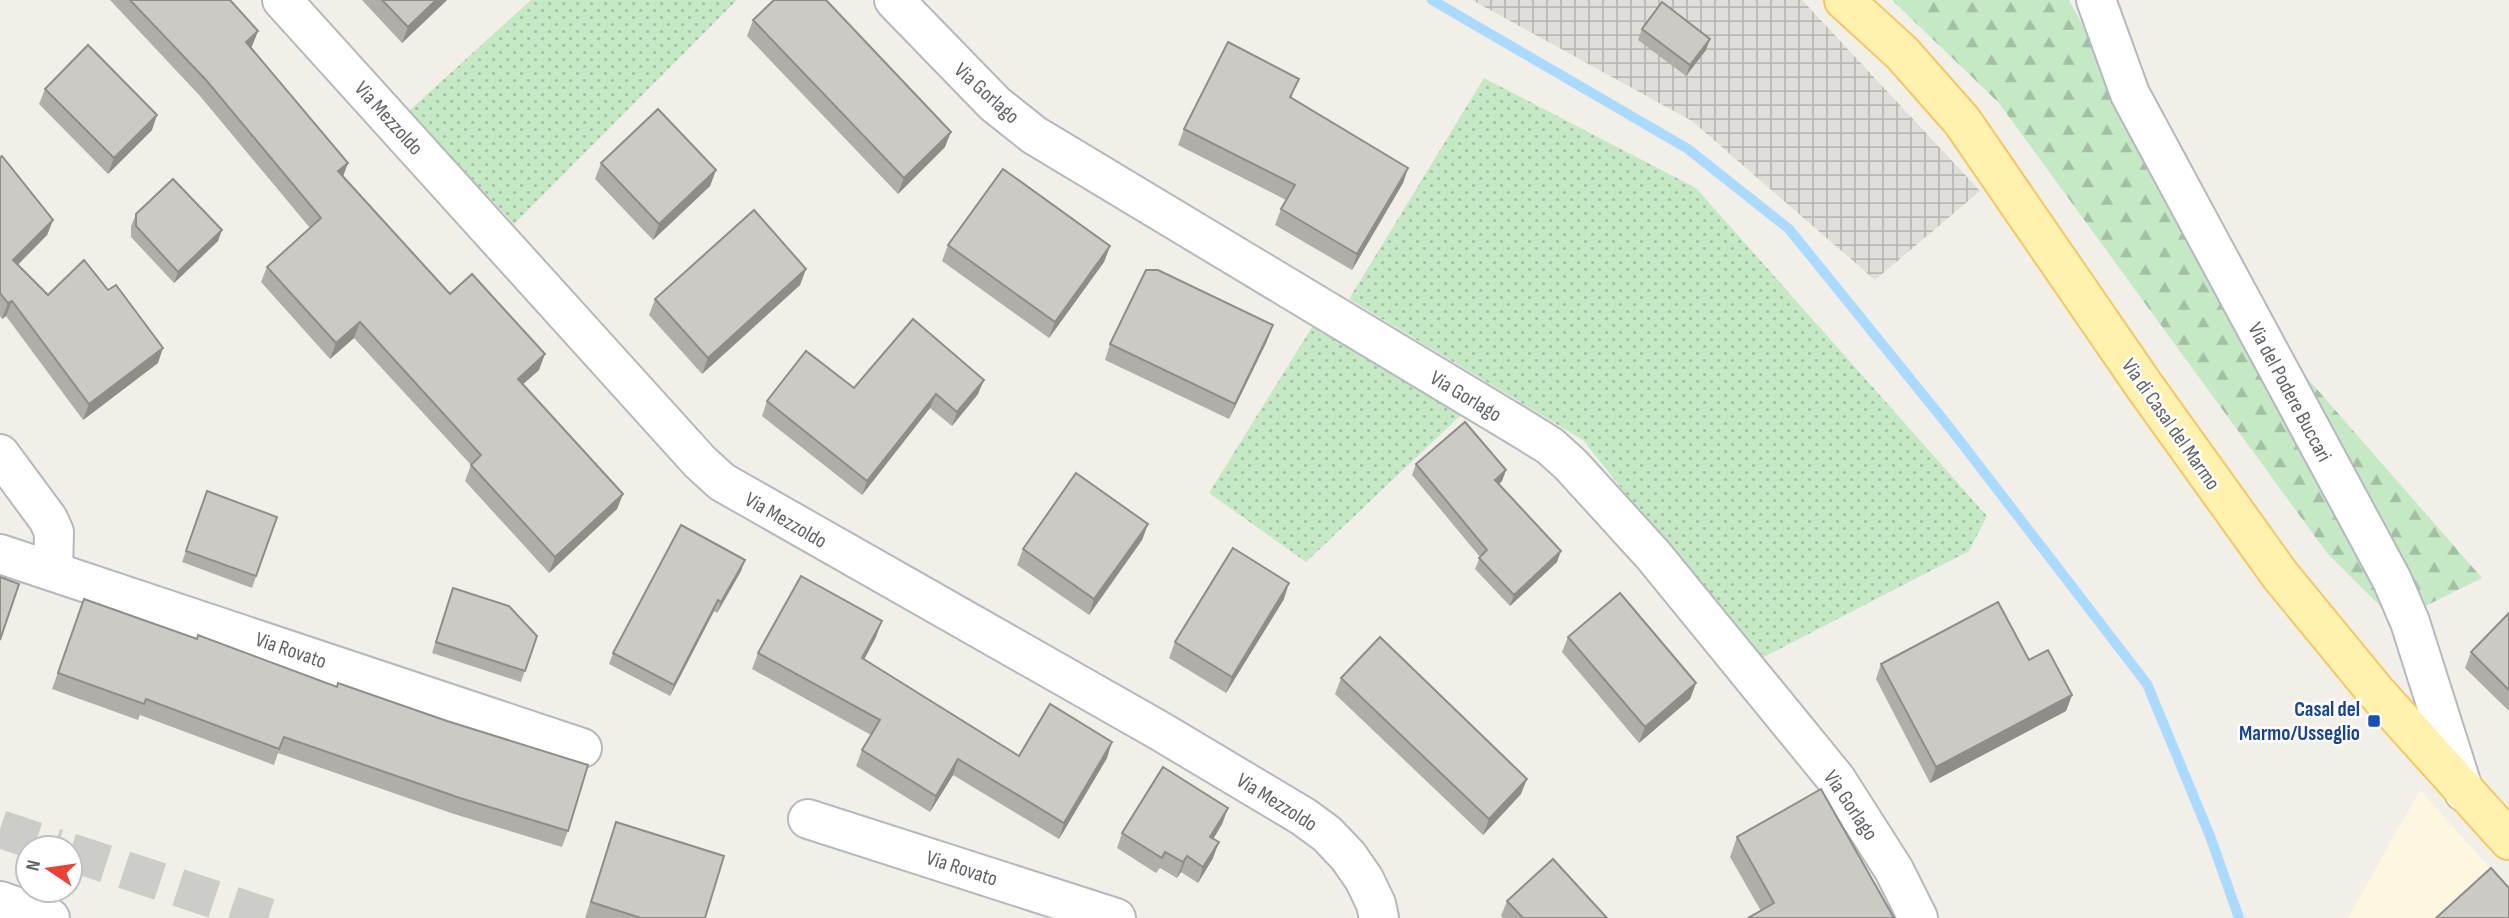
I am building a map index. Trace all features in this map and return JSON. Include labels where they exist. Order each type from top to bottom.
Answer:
[{"type":"main road","name":"Via di Casal del Marmo","points":[[1844,0],[1902,53],[1962,121],[2144,387],[2280,575],[2376,692],[2509,840]]},
{"type":"street","name":"Via Mezzoldo","points":[[282,0],[710,472],[745,497],[1160,731],[1304,817],[1327,834],[1348,856],[1364,879],[1376,904],[1379,918]]},
{"type":"street","name":"Via Gorlago","points":[[894,0],[995,104],[1034,135],[1534,436],[1571,465],[1653,555],[1836,779],[1895,870],[1918,918]]},
{"type":"street","name":"Via del Podere Buccari","points":[[2096,0],[2130,94],[2392,580],[2410,622],[2465,792]]},
{"type":"street","points":[[0,454],[48,519],[54,532],[53,570]]},
{"type":"street","name":"Via Rovato","points":[[0,554],[582,748]]},
{"type":"street","name":"Via Rovato","points":[[808,819],[1116,918]]},
{"type":"street","points":[[0,901],[50,918]]},
{"type":"shaded area","points":[[1472,0],[1802,0],[1980,191],[1875,280],[1692,121]]},
{"type":"shaded area","points":[[2420,790],[2509,889],[2509,918],[2348,918]]},
{"type":"green space","points":[[531,0],[737,0],[514,224],[409,111]]},
{"type":"green space","points":[[1892,0],[2069,0],[2191,226],[2301,371],[2482,578],[2395,621],[2327,553],[1999,103]]},
{"type":"green space","points":[[1484,78],[1696,188],[1987,516],[1969,551],[1758,660],[1583,440],[1349,299]]},
{"type":"green space","points":[[1314,324],[1462,414],[1306,562],[1209,493]]},
{"type":"building","points":[[130,0],[230,0],[258,31],[246,42],[348,163],[338,171],[450,294],[472,274],[545,354],[518,379],[623,494],[555,557],[471,465],[481,455],[360,322],[336,343],[267,267],[321,218],[206,80]]},
{"type":"building","points":[[382,0],[436,0],[408,27]]},
{"type":"building","points":[[774,0],[826,0],[951,132],[904,178],[753,20]]},
{"type":"building","points":[[1662,2],[1710,39],[1690,65],[1642,29]]},
{"type":"building","points":[[1228,42],[1299,79],[1290,97],[1408,168],[1357,254],[1281,209],[1295,185],[1184,129]]},
{"type":"building","points":[[88,45],[157,115],[114,158],[45,89]]},
{"type":"building","points":[[658,109],[716,170],[659,224],[601,163]]},
{"type":"building","points":[[2,156],[53,220],[13,260],[48,295],[84,260],[108,290],[116,285],[163,348],[89,404],[12,301],[8,303],[0,293]]},
{"type":"building","points":[[1003,169],[1110,246],[1055,322],[948,245]]},
{"type":"building","points":[[173,179],[222,230],[178,272],[136,226],[136,214]]},
{"type":"building","points":[[754,210],[806,269],[708,358],[655,299]]},
{"type":"building","points":[[1146,270],[1158,270],[1273,325],[1235,404],[1110,344]]},
{"type":"building","points":[[913,319],[984,380],[957,412],[936,394],[867,481],[767,401],[806,351],[854,388]]},
{"type":"building","points":[[1465,422],[1506,470],[1495,480],[1561,551],[1514,595],[1479,558],[1487,550],[1416,464]]},
{"type":"building","points":[[1076,473],[1148,524],[1094,599],[1023,549]]},
{"type":"building","points":[[207,491],[277,517],[256,576],[186,551]]},
{"type":"building","points":[[681,525],[745,560],[721,602],[718,600],[674,685],[613,653]]},
{"type":"building","points":[[1233,548],[1289,583],[1232,677],[1175,642]]},
{"type":"building","points":[[801,576],[882,621],[862,658],[1019,756],[1050,704],[1112,742],[1064,823],[958,759],[936,796],[862,750],[880,720],[758,653]]},
{"type":"building","points":[[0,577],[19,584],[0,640]]},
{"type":"building","points":[[453,588],[509,606],[537,636],[525,671],[436,642]]},
{"type":"building","points":[[1620,593],[1696,683],[1645,727],[1568,637]]},
{"type":"building","points":[[84,599],[197,639],[198,635],[337,687],[338,683],[447,721],[588,765],[568,831],[460,798],[284,737],[279,749],[146,699],[144,704],[58,673]]},
{"type":"building","points":[[1998,602],[2029,660],[2048,650],[2072,695],[1936,767],[1881,664]]},
{"type":"building","points":[[2509,613],[2509,690],[2471,652]]},
{"type":"building","points":[[1380,637],[1527,779],[1489,819],[1341,678]]},
{"type":"building","points":[[1163,767],[1228,808],[1210,837],[1219,842],[1203,867],[1187,856],[1183,862],[1165,852],[1162,858],[1122,833]]},
{"type":"building","points":[[1821,789],[1894,918],[1748,918],[1774,903],[1737,837]]},
{"type":"building","points":[[616,822],[724,856],[705,918],[641,918],[591,902]]},
{"type":"building","points":[[1553,859],[1607,918],[1523,918],[1507,901]]},
{"type":"building","points":[[2491,868],[2509,888],[2509,918],[2436,918]]},
{"type":"waterway","points":[[1432,0],[1688,149],[1789,229],[1950,428],[2147,684],[2210,836],[2239,918]]},
{"type":"tunnel","points":[[0,829],[15,834]]},
{"type":"tunnel","points":[[84,857],[271,918]]},
{"type":"place","name":"Casal del Marmo/Usseglio","points":[[2374,721]]}]
